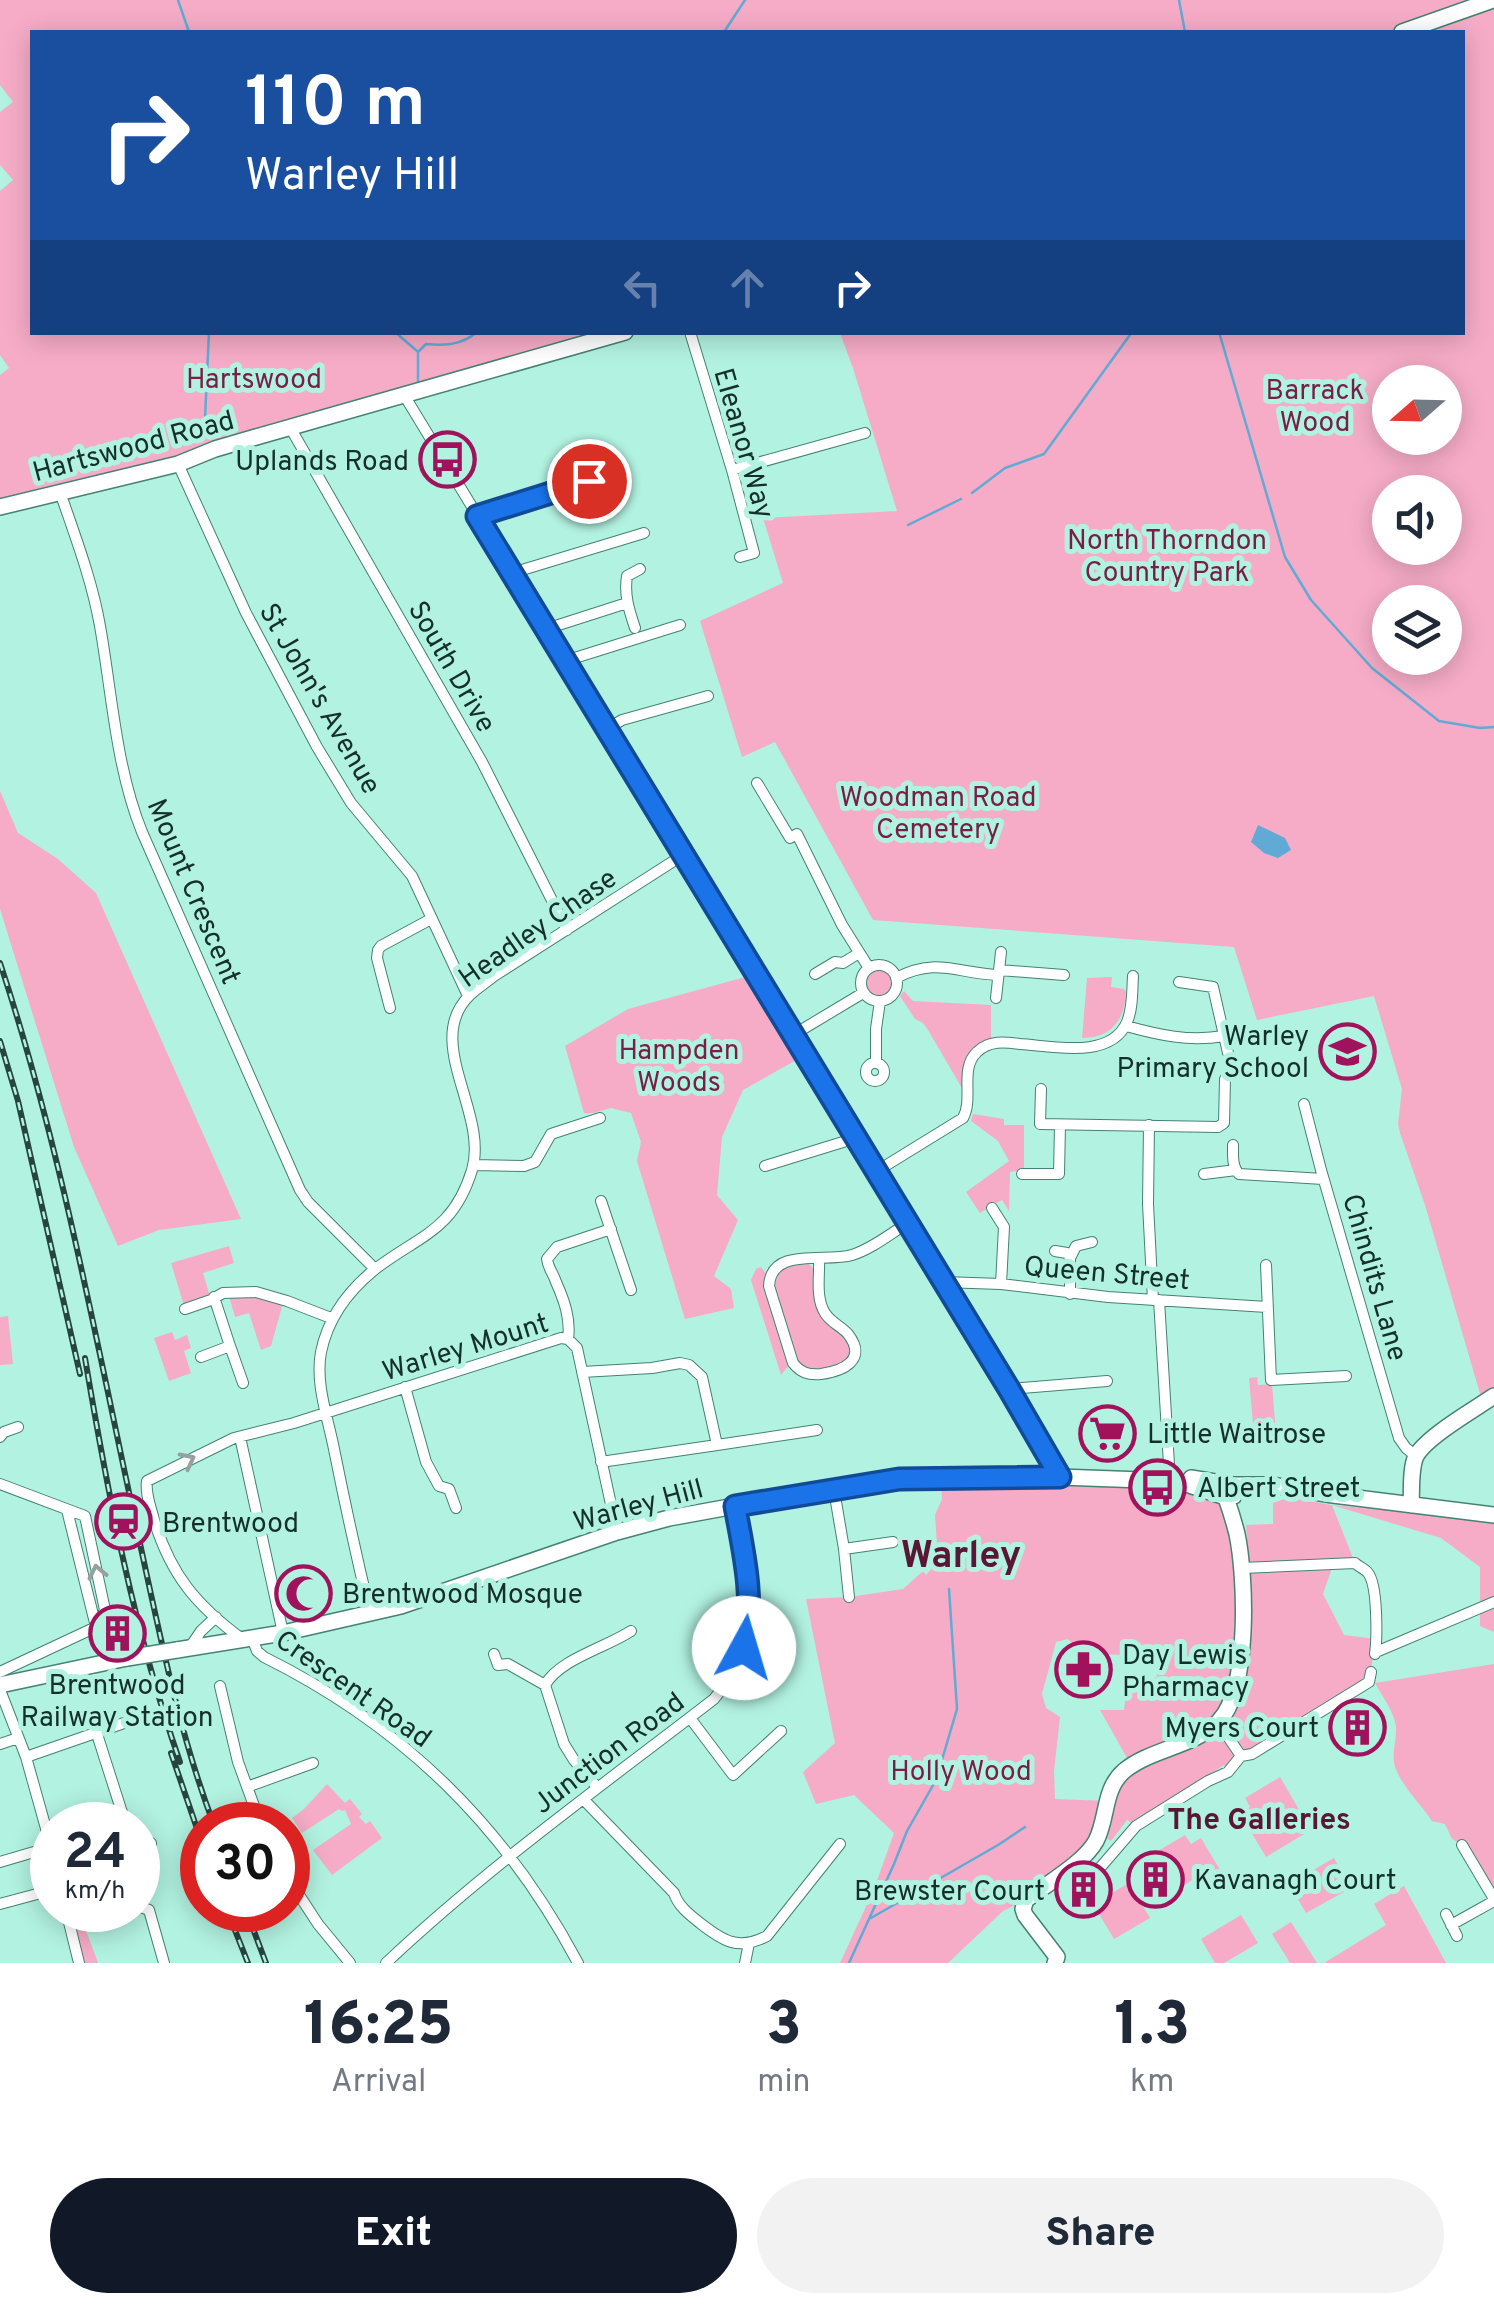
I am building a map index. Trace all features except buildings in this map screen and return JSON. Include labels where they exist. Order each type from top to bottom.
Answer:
[{"type":"main road","points":[[1408,30],[1493,0]]},
{"type":"main road","name":"Hartswood Road","points":[[0,507],[178,464],[215,449],[615,335]]},
{"type":"main road","points":[[1412,1505],[1416,1456],[1448,1426],[1494,1396]]},
{"type":"main road","name":"Warley Hill","points":[[0,1688],[127,1658],[283,1634],[370,1613],[670,1518],[899,1479],[1060,1477],[1170,1482],[1184,1478],[1232,1495],[1278,1487],[1494,1515]]},
{"type":"main road","name":"Warley Hill","points":[[1232,1495],[1271,1484],[1278,1487]]},
{"type":"main road","points":[[1056,1963],[1051,1946],[1025,1915],[1026,1900],[1090,1850],[1100,1833],[1114,1783],[1126,1769],[1204,1732],[1230,1706],[1241,1665],[1241,1568],[1232,1495]]},
{"type":"street","name":"Eleanor Way","points":[[691,335],[754,553],[740,558]]},
{"type":"street","points":[[404,396],[1060,1477]]},
{"type":"street","name":"South Drive","points":[[291,429],[482,762],[567,930]]},
{"type":"street","points":[[732,470],[865,433]]},
{"type":"street","name":"St John's Avenue","points":[[178,464],[246,614],[317,748],[351,803],[412,876],[468,996]]},
{"type":"street","points":[[477,516],[597,479],[604,502]]},
{"type":"street","points":[[574,486],[581,510]]},
{"type":"street","name":"Mount Crescent","points":[[60,492],[96,604],[118,735],[133,809],[142,832],[300,1190],[375,1270]]},
{"type":"street","points":[[512,573],[644,533]]},
{"type":"street","points":[[634,628],[627,604],[627,576],[640,570]]},
{"type":"street","points":[[546,630],[627,604]]},
{"type":"street","points":[[565,661],[680,625]]},
{"type":"street","points":[[606,729],[622,720],[708,696]]},
{"type":"street","points":[[757,783],[868,968]]},
{"type":"street","points":[[790,838],[808,827]]},
{"type":"street","name":"Headley Chase","points":[[370,1613],[326,1413],[320,1355],[332,1318],[351,1292],[375,1270],[444,1222],[462,1196],[474,1165],[472,1120],[454,1057],[454,1023],[468,996],[684,854]]},
{"type":"street","points":[[391,1002],[378,950],[431,918]]},
{"type":"street","points":[[996,998],[1001,952]]},
{"type":"street","points":[[815,974],[860,953]]},
{"type":"street","points":[[878,964],[891,970],[896,978],[895,992],[890,998],[874,1000],[864,993],[860,982],[868,968],[878,964]]},
{"type":"street","points":[[896,978],[928,966],[1064,975]]},
{"type":"street","points":[[877,1171],[963,1118],[967,1111],[969,1064],[973,1054],[984,1046],[1003,1042],[1083,1048],[1116,1036],[1126,1026],[1133,976]]},
{"type":"street","points":[[1179,982],[1213,987],[1228,1053]]},
{"type":"street","points":[[793,1035],[864,993]]},
{"type":"street","points":[[876,1063],[880,1001]]},
{"type":"street","points":[[1126,1026],[1164,1037],[1224,1036]]},
{"type":"street","points":[[1041,1089],[1040,1124],[1222,1126],[1225,1080]]},
{"type":"street","name":"Chindits Lane","points":[[1304,1104],[1399,1438],[1416,1456]]},
{"type":"street","points":[[474,1165],[524,1166],[535,1162],[551,1134],[600,1118]]},
{"type":"street","points":[[545,1123],[551,1134]]},
{"type":"street","points":[[1022,1174],[1059,1174],[1060,1125]]},
{"type":"street","points":[[1149,1125],[1148,1204],[1170,1482]]},
{"type":"street","points":[[766,1166],[856,1138]]},
{"type":"street","points":[[1233,1145],[1236,1170]]},
{"type":"street","points":[[1204,1174],[1236,1170],[1246,1176],[1323,1178]]},
{"type":"street","points":[[601,1201],[631,1290]]},
{"type":"street","points":[[992,1208],[1004,1227],[1001,1284]]},
{"type":"street","points":[[819,1258],[821,1305],[828,1318],[850,1336],[855,1352],[852,1362],[844,1368],[815,1374],[802,1372],[793,1363],[769,1280],[774,1270],[784,1264],[819,1258],[852,1255],[908,1222]]},
{"type":"street","points":[[568,1339],[567,1312],[547,1259],[557,1247],[611,1230]]},
{"type":"street","points":[[1070,1294],[1070,1258],[1076,1246],[1092,1242]]},
{"type":"street","points":[[1055,1251],[1070,1258]]},
{"type":"street","points":[[1266,1265],[1271,1380],[1346,1376]]},
{"type":"street","name":"Queen Street","points":[[943,1282],[1268,1307]]},
{"type":"street","points":[[185,1309],[226,1292],[256,1292],[332,1318]]},
{"type":"street","points":[[214,1297],[243,1383]]},
{"type":"street","name":"Warley Mount","points":[[216,1616],[180,1580],[168,1560],[147,1481],[240,1436],[326,1413],[561,1338],[577,1348],[617,1532]]},
{"type":"street","points":[[201,1357],[230,1346]]},
{"type":"street","points":[[582,1372],[640,1370],[691,1360],[704,1384],[717,1446]]},
{"type":"street","points":[[1009,1389],[1107,1381]]},
{"type":"street","points":[[404,1387],[426,1462],[439,1486],[449,1489],[456,1508]]},
{"type":"street","points":[[0,1437],[18,1427]]},
{"type":"street","points":[[601,1462],[818,1430]]},
{"type":"street","points":[[240,1436],[283,1634]]},
{"type":"street","points":[[0,1484],[85,1516],[104,1610],[96,1627],[0,1672]]},
{"type":"street","points":[[834,1490],[849,1597]]},
{"type":"street","name":"Junction Road","points":[[386,1963],[510,1854],[714,1699],[733,1674],[750,1623],[735,1506]]},
{"type":"street","points":[[67,1510],[96,1627]]},
{"type":"street","points":[[844,1549],[893,1542]]},
{"type":"street","points":[[1241,1568],[1355,1564],[1369,1574],[1373,1585],[1375,1653],[1494,1602]]},
{"type":"street","points":[[183,1649],[216,1616]]},
{"type":"street","name":"Crescent Road","points":[[216,1616],[248,1639],[264,1657],[334,1696],[417,1756],[470,1806],[510,1854],[578,1963]]},
{"type":"street","points":[[544,1685],[559,1668],[631,1631]]},
{"type":"street","points":[[494,1654],[498,1665],[508,1664],[544,1685],[564,1744],[597,1787]]},
{"type":"street","points":[[1098,1869],[1136,1826],[1228,1772],[1240,1756],[1252,1754],[1369,1682],[1372,1672]]},
{"type":"street","points":[[220,1686],[252,1802]]},
{"type":"street","points":[[0,1688],[39,1802]]},
{"type":"street","points":[[690,1718],[733,1775],[782,1731]]},
{"type":"street","points":[[1218,1722],[1240,1756]]},
{"type":"street","points":[[26,1757],[124,1723]]},
{"type":"street","points":[[96,1732],[119,1802]]},
{"type":"street","points":[[0,1744],[18,1738]]},
{"type":"street","points":[[247,1788],[313,1763]]},
{"type":"street","points":[[583,1799],[674,1892],[677,1901],[722,1940],[749,1943],[766,1936],[840,1844]]},
{"type":"street","points":[[1457,1936],[1448,1920],[1494,1900],[1462,1845]]},
{"type":"street","points":[[0,1862],[30,1854]]},
{"type":"street","points":[[0,1904],[30,1896]]},
{"type":"street","points":[[310,1913],[350,1963]]},
{"type":"street","points":[[71,1932],[79,1963]]},
{"type":"street","points":[[155,1932],[164,1963]]},
{"type":"street","points":[[744,1963],[749,1943]]},
{"type":"green space","name":"North Thorndon Country Park","points":[[0,0],[1494,0],[1494,1396],[1483,1404],[1400,1133],[1402,1089],[1374,996],[1257,1020],[1234,947],[873,920],[775,742],[742,757],[700,621],[783,583],[763,518],[897,511],[841,335],[1465,335],[1465,30],[30,30],[30,335],[620,335],[0,507],[0,375],[9,368],[0,355],[0,191],[13,180],[0,165],[0,112],[13,102],[0,85]]},
{"type":"green space","points":[[0,791],[18,833],[58,859],[96,893],[241,1219],[159,1230],[118,1246],[74,1147],[0,909]]},
{"type":"green space","points":[[878,968],[888,972],[892,982],[888,992],[878,996],[868,992],[864,982],[868,972]]},
{"type":"green space","name":"Hampden Woods","points":[[749,976],[800,1058],[743,1090],[722,1137],[717,1195],[738,1220],[714,1276],[731,1289],[734,1308],[685,1319],[637,1161],[641,1142],[631,1113],[611,1108],[584,1113],[565,1046],[628,1009]]},
{"type":"green space","points":[[1112,977],[1111,987],[1126,992],[1123,1011],[1108,1031],[1082,1038],[1087,978]]},
{"type":"green space","points":[[904,991],[913,1001],[991,1005],[991,1043],[973,1055],[966,1095],[928,1030],[915,1019],[900,996]]},
{"type":"green space","points":[[973,1114],[1004,1119],[1004,1125],[1024,1125],[1024,1170],[1010,1172],[1009,1211],[1002,1200],[980,1213],[966,1192],[1009,1161],[998,1141],[971,1121]]},
{"type":"green space","points":[[229,1246],[234,1263],[203,1273],[211,1300],[185,1309],[171,1263]]},
{"type":"green space","points":[[805,1262],[814,1270],[819,1303],[850,1346],[847,1361],[828,1368],[809,1368],[798,1362],[774,1287],[780,1270]]},
{"type":"green space","points":[[761,1267],[767,1275],[790,1364],[781,1375],[751,1280]]},
{"type":"green space","points":[[229,1296],[283,1303],[271,1346],[261,1350],[249,1313],[235,1317]]},
{"type":"green space","points":[[8,1316],[13,1364],[0,1365],[0,1317]]},
{"type":"green space","points":[[172,1332],[175,1340],[187,1335],[191,1348],[184,1351],[191,1373],[169,1381],[154,1338]]},
{"type":"green space","points":[[1257,1377],[1258,1385],[1272,1384],[1276,1434],[1254,1435],[1249,1378]]},
{"type":"green space","name":"Holly Wood","points":[[941,1477],[1170,1481],[1229,1505],[1249,1567],[1246,1525],[1273,1524],[1273,1503],[1290,1497],[1332,1505],[1355,1563],[1333,1565],[1323,1594],[1344,1635],[1376,1639],[1369,1682],[1228,1772],[1224,1765],[1132,1823],[1127,1820],[1111,1841],[1099,1833],[1026,1900],[1003,1911],[948,1963],[840,1963],[874,1889],[894,1833],[854,1795],[816,1804],[803,1772],[835,1743],[806,1599],[903,1589],[923,1571],[926,1575],[938,1561],[935,1515],[942,1499]],"holes":[[[1068,1639],[1076,1647],[1098,1654],[1125,1655],[1125,1665],[1153,1659],[1157,1677],[1127,1685],[1124,1710],[1100,1710],[1131,1765],[1107,1801],[1055,1799],[1060,1717],[1046,1708],[1042,1694],[1056,1642]]]},
{"type":"green space","points":[[1332,1505],[1494,1520],[1494,1632],[1480,1626],[1480,1567],[1441,1538]]},
{"type":"green space","points":[[1494,1664],[1494,1899],[1462,1845],[1452,1839],[1445,1824],[1432,1821],[1398,1775],[1394,1762],[1395,1721],[1375,1683]]},
{"type":"green space","points":[[1280,1777],[1311,1830],[1266,1857],[1240,1813],[1250,1807],[1245,1798]]},
{"type":"green space","points":[[327,1784],[345,1803],[350,1799],[362,1814],[359,1817],[366,1824],[370,1821],[382,1838],[332,1875],[313,1850],[351,1824],[345,1810],[339,1809],[310,1828],[310,1802]]},
{"type":"green space","points":[[1185,1835],[1191,1844],[1201,1838],[1226,1880],[1204,1890],[1197,1877],[1175,1891],[1153,1854]]},
{"type":"green space","points":[[1334,1858],[1351,1888],[1306,1913],[1289,1884]]},
{"type":"green space","points":[[1129,1883],[1150,1918],[1114,1939],[1093,1904]]},
{"type":"green space","points":[[1404,1886],[1446,1963],[1324,1963],[1386,1925],[1374,1904]]},
{"type":"green space","points":[[1241,1915],[1258,1943],[1224,1963],[1215,1963],[1201,1939]]},
{"type":"green space","points":[[1291,1922],[1317,1963],[1290,1963],[1272,1934]]},
{"type":"green space","points":[[71,1932],[87,1932],[98,1963],[79,1963]]},
{"type":"water","points":[[1258,825],[1285,838],[1291,850],[1278,858],[1264,853],[1251,842]]},
{"type":"waterway","points":[[178,0],[188,30]]},
{"type":"waterway","points":[[725,30],[745,0]]},
{"type":"waterway","points":[[1179,0],[1185,30]]},
{"type":"waterway","points":[[204,439],[209,335]]},
{"type":"waterway","points":[[398,335],[417,351]]},
{"type":"waterway","points":[[418,382],[418,352],[426,344],[453,344],[472,335]]},
{"type":"waterway","points":[[972,493],[1005,468],[1044,454],[1130,335]]},
{"type":"waterway","points":[[1220,335],[1285,557],[1311,600],[1372,668],[1439,721],[1494,727]]},
{"type":"waterway","points":[[908,525],[961,499]]},
{"type":"waterway","points":[[849,1963],[907,1831],[936,1780],[957,1709],[949,1589]]},
{"type":"waterway","points":[[871,1918],[1025,1827]]},
{"type":"railway","points":[[0,963],[60,1177],[171,1684],[206,1802]]},
{"type":"railway","points":[[0,1041],[18,1101],[80,1374]]},
{"type":"railway","points":[[85,1358],[124,1562],[149,1663],[180,1762]]},
{"type":"railway","points":[[171,1753],[188,1802]]},
{"type":"railway","points":[[236,1932],[248,1963]]},
{"type":"railway","points":[[254,1932],[266,1963]]},
{"type":"place","name":"Uplands Road","points":[[448,460]]},
{"type":"place","name":"Warley Primary School","points":[[1348,1051]]},
{"type":"place","name":"Little Waitrose","points":[[1108,1433]]},
{"type":"place","name":"Albert Street","points":[[1158,1487]]},
{"type":"place","name":"Brentwood","points":[[123,1522]]},
{"type":"place","name":"Brentwood Mosque","points":[[303,1593]]},
{"type":"place","name":"Brentwood Railway Station","points":[[117,1633]]},
{"type":"place","name":"Day Lewis Pharmacy","points":[[1083,1670]]},
{"type":"place","name":"Myers Court","points":[[1358,1727]]},
{"type":"place","name":"Kavanagh Court","points":[[1155,1879]]},
{"type":"place","name":"Brewster Court","points":[[1084,1890]]},
{"type":"district","name":"Warley","points":[[961,1554]]},
{"type":"district","name":"The Galleries","points":[[1259,1819]]},
{"type":"route","points":[[589,481],[477,516],[1060,1477],[899,1479],[735,1506],[749,1593],[750,1623],[744,1648]]},
{"type":"park label","name":"Hartswood","points":[[254,378]]},
{"type":"park label","name":"Barrack Wood","points":[[1315,405]]},
{"type":"park label","name":"Woodman Road Cemetery","points":[[938,812]]}]
